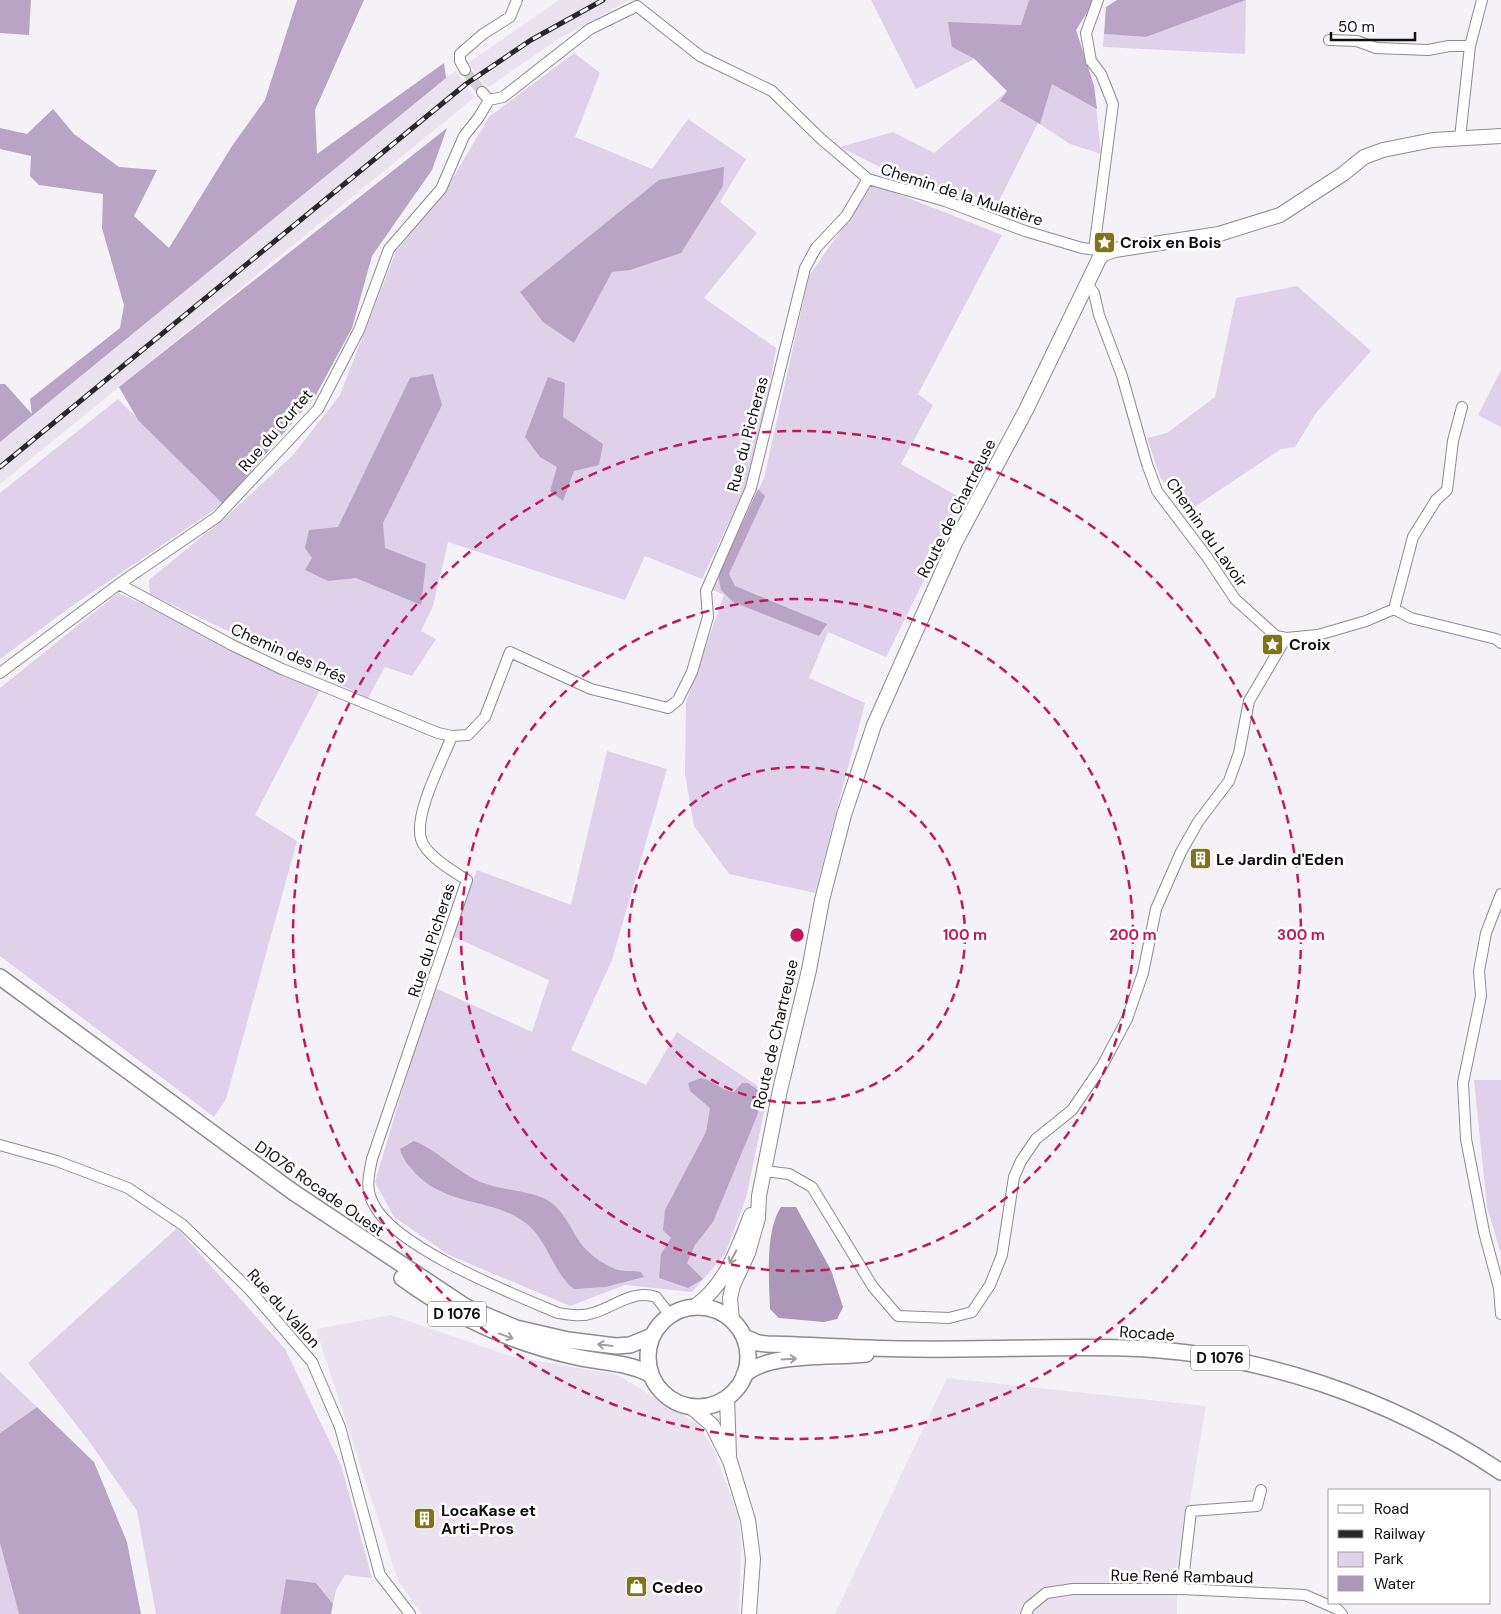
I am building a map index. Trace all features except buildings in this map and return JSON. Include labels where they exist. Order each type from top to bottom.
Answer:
[{"type":"main road","points":[[1099,252],[1219,234],[1252,225],[1280,214],[1294,206],[1364,157],[1405,145],[1460,138],[1501,136]]},
{"type":"main road","name":"Route de Chartreuse","points":[[732,1320],[730,1298],[758,1218],[759,1196],[780,1090],[831,866],[844,815],[874,725],[955,543],[1088,285],[1099,252]]},
{"type":"main road","name":"D1076 Rocade Ouest","points":[[0,977],[293,1192],[434,1288],[490,1318],[539,1334],[616,1346],[630,1345],[652,1336]]},
{"type":"main road","name":"D 1076","points":[[293,1192],[354,1243],[430,1298],[464,1318],[528,1344],[574,1357],[632,1365],[650,1374]]},
{"type":"main road","name":"Route de Chartreuse","points":[[694,1307],[709,1296],[722,1278],[737,1250],[759,1196]]},
{"type":"main road","points":[[694,1307],[708,1308],[721,1312],[732,1320],[744,1337],[747,1349],[744,1375],[737,1387],[728,1397],[710,1406],[691,1407],[673,1401],[659,1390],[650,1374],[648,1348],[652,1336],[660,1324],[670,1315],[694,1307]]},
{"type":"main road","name":"Rocade","points":[[744,1337],[766,1344],[915,1349],[1126,1348],[1224,1358],[1317,1382],[1367,1400],[1439,1434],[1501,1472]]},
{"type":"main road","name":"Rocade","points":[[744,1375],[752,1368],[770,1361],[915,1349]]},
{"type":"main road","points":[[728,1397],[730,1461]]},
{"type":"main road","points":[[691,1407],[712,1425],[730,1461],[748,1520],[753,1559],[749,1614]]},
{"type":"street","points":[[465,70],[460,61],[460,54],[483,34],[510,17],[518,0]]},
{"type":"street","points":[[1098,0],[1086,33],[1091,61],[1101,74],[1113,104],[1099,252]]},
{"type":"street","points":[[1460,138],[1470,46],[1481,0]]},
{"type":"street","name":"Chemin de la Mulatière","points":[[486,96],[503,97],[590,28],[637,6],[700,56],[772,91],[820,138],[868,179],[945,201],[1025,231],[1099,252]]},
{"type":"street","points":[[1329,40],[1357,42],[1376,48],[1428,50],[1448,46],[1470,46]]},
{"type":"street","name":"Rue du Curtet","points":[[0,673],[119,584],[217,517],[318,409],[359,330],[389,249],[440,189],[464,136],[479,117],[486,96]]},
{"type":"street","name":"Rue du Picheras","points":[[670,1315],[656,1297],[639,1294],[592,1314],[579,1316],[558,1313],[442,1260],[389,1223],[373,1204],[368,1192],[368,1179],[372,1159],[467,880],[440,862],[421,840],[420,817],[452,736],[468,735],[485,717],[510,652],[591,689],[668,708],[678,700],[692,672],[708,616],[706,591],[751,488],[805,268],[816,248],[846,216],[868,179]]},
{"type":"street","name":"Chemin du Lavoir","points":[[1088,285],[1094,293],[1099,315],[1122,376],[1147,464],[1157,491],[1207,557],[1235,599],[1276,636],[1286,638]]},
{"type":"street","points":[[1394,609],[1413,537],[1436,500],[1447,490],[1453,441],[1462,408]]},
{"type":"street","name":"Chemin des Prés","points":[[119,584],[232,645],[282,669],[438,733],[452,736]]},
{"type":"street","points":[[764,1172],[790,1174],[812,1187],[873,1287],[898,1316],[949,1318],[972,1312],[990,1285],[1002,1255],[1014,1177],[1036,1139],[1068,1116],[1102,1066],[1127,1019],[1143,973],[1156,909],[1181,852],[1198,822],[1229,780],[1239,753],[1249,701],[1286,638],[1318,636],[1366,621],[1394,609]]},
{"type":"street","points":[[1394,609],[1411,618],[1499,639]]},
{"type":"street","points":[[1501,894],[1486,933],[1479,972],[1481,996],[1463,1083],[1466,1139],[1484,1232],[1499,1288],[1501,1314]]},
{"type":"street","name":"Rue du Vallon","points":[[0,1145],[58,1161],[128,1188],[183,1225],[250,1290],[312,1362],[340,1427],[380,1576],[410,1614]]},
{"type":"street","points":[[1182,1589],[1191,1511],[1257,1506],[1261,1490]]},
{"type":"street","name":"Rue René Rambaud","points":[[1026,1614],[1029,1607],[1046,1593],[1074,1589],[1182,1589],[1305,1595],[1337,1609],[1342,1614]]},
{"type":"shaded area","points":[[0,0],[31,0],[29,35],[0,33]]},
{"type":"shaded area","points":[[297,0],[364,0],[315,110],[317,154],[444,63],[446,78],[0,442],[0,384],[5,384],[32,414],[30,399],[120,328],[124,305],[102,228],[103,194],[39,185],[30,176],[31,156],[0,149],[0,128],[27,134],[53,109],[74,134],[119,167],[157,170],[134,216],[169,248],[232,146],[265,100]]},
{"type":"shaded area","points":[[559,0],[629,0],[557,40],[487,88],[468,63]]},
{"type":"shaded area","points":[[1029,0],[1095,0],[1076,30],[1094,86],[1097,109],[1052,84],[1040,124],[1000,101],[1007,91],[975,59],[952,47],[948,22],[1021,25]]},
{"type":"shaded area","points":[[1117,0],[1246,0],[1146,37],[1104,34],[1106,7]]},
{"type":"shaded area","points":[[455,71],[475,97],[0,484],[0,442],[353,150]]},
{"type":"shaded area","points":[[447,128],[432,170],[372,256],[352,328],[316,395],[223,504],[138,420],[119,387]]},
{"type":"shaded area","points":[[724,167],[723,186],[681,253],[630,270],[612,272],[574,343],[543,322],[520,292],[659,180]]},
{"type":"shaded area","points":[[433,374],[442,405],[383,523],[385,548],[426,564],[421,605],[356,578],[328,581],[305,570],[312,558],[305,548],[309,530],[338,527],[410,378]]},
{"type":"shaded area","points":[[548,377],[565,383],[563,417],[603,444],[599,465],[574,471],[563,501],[550,491],[557,467],[540,457],[525,437]]},
{"type":"shaded area","points":[[758,489],[765,496],[729,574],[735,586],[827,624],[819,636],[733,602],[721,590],[718,575]]},
{"type":"shaded area","points":[[701,1078],[725,1090],[734,1092],[742,1083],[748,1083],[759,1091],[761,1099],[757,1116],[713,1222],[695,1245],[687,1263],[703,1279],[688,1288],[659,1278],[661,1254],[671,1238],[663,1230],[665,1210],[706,1132],[710,1108],[690,1091],[688,1083]]},
{"type":"shaded area","points":[[414,1141],[476,1180],[542,1197],[549,1201],[562,1214],[586,1250],[615,1269],[641,1272],[644,1277],[605,1287],[574,1289],[561,1274],[540,1239],[527,1224],[501,1210],[442,1192],[429,1185],[416,1174],[405,1160],[400,1149]]},
{"type":"shaded area","points":[[391,1315],[510,1356],[618,1375],[698,1424],[714,1450],[739,1518],[741,1549],[739,1614],[422,1614],[398,1581],[316,1329]]},
{"type":"shaded area","points":[[947,1378],[1206,1406],[1177,1578],[1177,1614],[835,1614]]},
{"type":"shaded area","points":[[37,1407],[94,1462],[127,1542],[141,1614],[19,1614],[0,1543],[0,1433]]},
{"type":"shaded area","points":[[286,1579],[316,1583],[333,1604],[331,1614],[280,1614]]},
{"type":"green space","points":[[871,0],[1095,0],[1076,30],[1094,86],[1101,154],[1070,144],[1038,123],[998,203],[904,179],[840,147],[893,132],[934,153],[1007,91],[974,59],[916,89]]},
{"type":"green space","points":[[1246,0],[1245,54],[1103,47],[1104,34],[1146,37]]},
{"type":"green space","points":[[574,53],[600,73],[575,137],[652,169],[688,119],[746,159],[720,202],[757,233],[704,298],[776,348],[757,463],[702,579],[645,556],[625,600],[448,542],[433,606],[421,631],[436,639],[412,676],[385,667],[368,698],[150,594],[149,580],[227,516],[293,455],[340,395],[396,251],[441,198],[489,117]]},
{"type":"green space","points":[[873,184],[1002,235],[918,394],[933,405],[901,464],[964,500],[886,657],[828,632],[809,678],[865,703],[815,893],[729,874],[694,826],[685,774],[686,702],[724,595],[711,589],[764,478],[809,276]]},
{"type":"green space","points":[[1297,286],[1371,351],[1316,413],[1295,447],[1281,449],[1187,512],[1160,477],[1147,438],[1167,433],[1215,397],[1236,298]]},
{"type":"green space","points":[[1501,370],[1501,427],[1478,415]]},
{"type":"green space","points":[[118,399],[223,504],[72,606],[0,659],[0,493]]},
{"type":"green space","points":[[118,593],[321,688],[255,815],[297,841],[226,1099],[214,1117],[0,956],[0,688]]},
{"type":"green space","points":[[607,751],[667,769],[612,960],[571,1050],[646,1085],[677,1032],[768,1093],[746,1198],[725,1254],[692,1292],[625,1285],[570,1306],[449,1255],[394,1217],[375,1182],[433,987],[532,1032],[549,980],[452,936],[477,870],[571,905]]},
{"type":"green space","points":[[1474,1080],[1501,1080],[1501,1254],[1487,1207]]},
{"type":"green space","points":[[177,1228],[285,1349],[341,1465],[372,1578],[345,1575],[336,1590],[333,1604],[316,1583],[286,1579],[280,1614],[156,1614],[137,1511],[89,1441],[28,1363]]},
{"type":"green space","points":[[0,1372],[37,1407],[0,1433]]},
{"type":"green space","points":[[0,1543],[19,1614],[0,1614]]},
{"type":"water","points":[[781,1207],[796,1207],[831,1270],[843,1307],[837,1319],[824,1322],[779,1318],[770,1309],[770,1242],[772,1229]]},
{"type":"tunnel","points":[[465,70],[482,92]]},
{"type":"railway","points":[[0,467],[466,84],[531,40],[603,0]]},
{"type":"place","name":"Croix en Bois","points":[[1104,242]]},
{"type":"place","name":"Croix","points":[[1273,644]]},
{"type":"place","name":"Le Jardin d'Eden","points":[[1200,859]]},
{"type":"place","name":"LocaKase et Arti-Pros","points":[[425,1519]]},
{"type":"place","name":"Cedeo","points":[[636,1587]]}]
